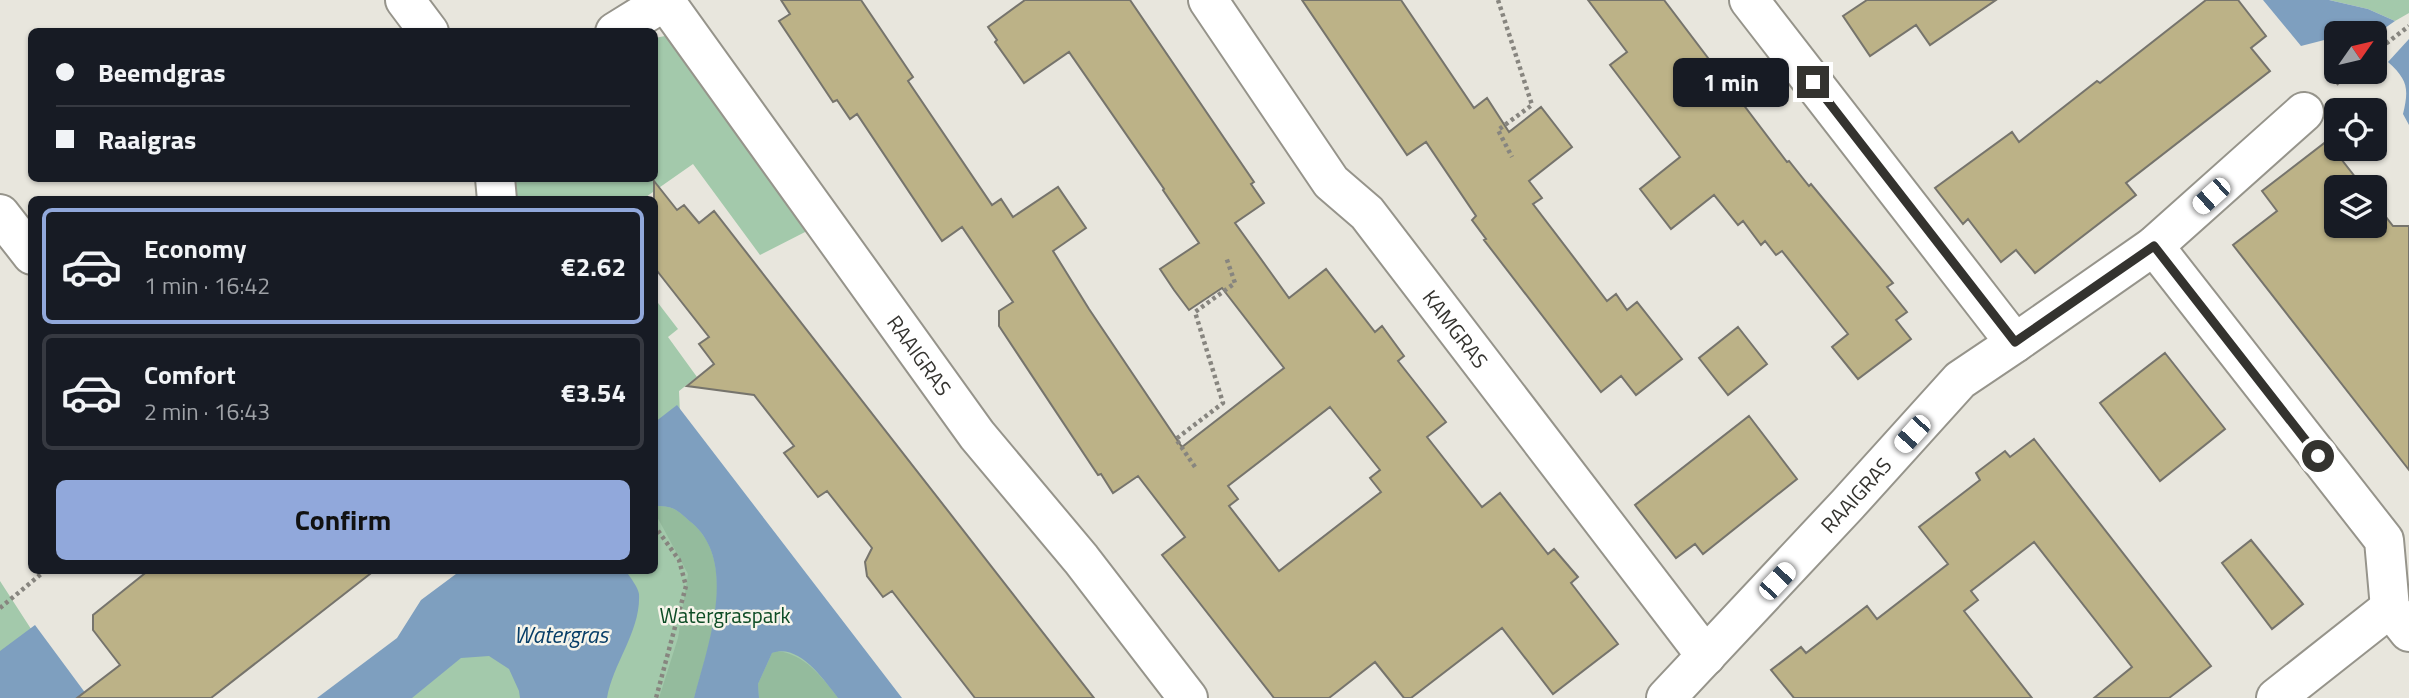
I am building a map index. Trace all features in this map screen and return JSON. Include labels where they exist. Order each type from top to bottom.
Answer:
[{"type":"street","points":[[405,0],[426,28]]},
{"type":"street","name":"RAAIGRAS","points":[[621,28],[665,0],[977,435],[1081,559],[1188,698]]},
{"type":"street","name":"KAMGRAS","points":[[1208,0],[1331,182],[1367,214],[1706,656]]},
{"type":"street","points":[[1749,0],[2015,342]]},
{"type":"street","name":"RAAIGRAS","points":[[1666,698],[1960,380],[2154,246],[2304,113]]},
{"type":"street","points":[[0,214],[28,250]]},
{"type":"street","points":[[2154,246],[2384,540],[2400,620],[2276,698]]},
{"type":"path","points":[[1498,0],[1532,105],[1498,130],[1513,157]]},
{"type":"path","points":[[2387,43],[2409,26]]},
{"type":"path","points":[[1195,467],[1176,439],[1223,403],[1195,312],[1235,283],[1226,257]]},
{"type":"path","points":[[656,698],[686,586],[679,559],[658,530]]},
{"type":"path","points":[[0,608],[41,574]]},
{"type":"green space","points":[[2329,0],[2409,0],[2409,13],[2395,21],[2368,9]]},
{"type":"green space","points":[[670,35],[809,230],[760,255],[693,164],[647,196],[514,196],[505,182],[658,182],[658,37]]},
{"type":"green space","name":"Watergraspark","points":[[658,303],[678,329],[668,337],[697,377],[679,391],[680,414],[893,698],[325,698],[400,642],[465,574],[658,574]]},
{"type":"green space","points":[[658,506],[675,510],[692,523],[706,540],[714,560],[717,583],[712,631],[694,698],[659,698],[678,638],[688,574],[658,519]]},
{"type":"green space","points":[[0,581],[33,632],[82,698],[0,698]]},
{"type":"green space","points":[[777,651],[804,662],[838,698],[759,698],[758,684],[772,653]]},
{"type":"water","points":[[2263,0],[2329,0],[2368,9],[2395,21],[2387,27],[2387,21],[2324,21],[2324,40],[2301,46]]},
{"type":"water","points":[[2409,39],[2409,125],[2403,114],[2405,85],[2400,74],[2388,62]]},
{"type":"water","points":[[677,405],[902,698],[838,698],[810,665],[792,653],[782,651],[772,653],[758,684],[759,698],[694,698],[716,607],[717,583],[714,560],[706,540],[692,523],[675,510],[658,506],[658,420]]},
{"type":"water","name":"Watergras","points":[[456,574],[628,574],[639,594],[636,621],[607,698],[520,698],[509,669],[489,656],[461,658],[412,698],[317,698],[397,638],[421,600]]},
{"type":"water","points":[[35,625],[89,698],[0,698],[0,651]]},
{"type":"building","points":[[781,0],[861,0],[913,77],[908,81],[992,205],[1001,199],[1013,217],[1058,187],[1086,228],[1053,251],[1182,447],[1284,368],[1222,288],[1189,310],[1174,290],[1160,269],[1199,243],[1069,52],[1024,83],[995,42],[997,40],[988,27],[1025,0],[1130,0],[1254,182],[1251,184],[1264,203],[1235,223],[1289,298],[1326,269],[1375,332],[1382,326],[1404,356],[1398,361],[1446,422],[1427,437],[1482,507],[1500,493],[1548,554],[1554,549],[1578,577],[1571,583],[1618,644],[1553,694],[1502,628],[1411,698],[1404,698],[1375,662],[1329,698],[1274,698],[1162,555],[1185,537],[1138,476],[1113,493],[1101,474],[1098,475],[999,326],[999,311],[1013,302],[962,227],[942,241],[857,114],[850,119],[837,100],[833,102],[779,21],[790,14]],"holes":[[[1330,407],[1380,470],[1370,478],[1381,492],[1279,571],[1229,506],[1238,499],[1228,486]]]},
{"type":"building","points":[[1302,0],[1401,0],[1474,108],[1487,98],[1509,132],[1541,107],[1572,147],[1529,181],[1542,198],[1533,204],[1607,301],[1616,294],[1627,310],[1637,302],[1682,359],[1636,395],[1621,376],[1601,392],[1484,240],[1486,239],[1472,220],[1476,216],[1426,142],[1407,155]]},
{"type":"building","points":[[1588,0],[1664,0],[1787,162],[1789,161],[1809,186],[1811,184],[1893,283],[1887,287],[1907,312],[1896,320],[1911,339],[1858,379],[1832,347],[1848,334],[1782,251],[1776,255],[1765,241],[1761,245],[1743,221],[1738,225],[1714,195],[1671,229],[1640,189],[1680,157],[1610,65],[1627,52]]},
{"type":"building","points":[[1867,0],[1996,0],[1930,45],[1916,25],[1870,56],[1843,16]]},
{"type":"building","points":[[2206,0],[2238,0],[2266,36],[2251,48],[2270,71],[2126,183],[2136,195],[2035,273],[2016,250],[2001,262],[1968,219],[1963,224],[1935,188],[2012,132],[2019,142]]},
{"type":"building","points":[[2324,143],[2324,161],[2343,161],[2354,175],[2324,175],[2324,238],[2387,238],[2387,218],[2393,226],[2409,226],[2409,470],[2233,245],[2277,211],[2262,191]]},
{"type":"building","points":[[655,182],[677,210],[684,205],[699,223],[714,211],[1094,698],[975,698],[892,591],[883,597],[867,576],[865,562],[872,548],[827,491],[818,497],[784,453],[794,446],[754,395],[687,386],[714,364],[699,344],[709,337],[658,272],[658,196],[654,196]]},
{"type":"building","points":[[1738,327],[1767,364],[1728,395],[1699,358]]},
{"type":"building","points":[[2165,353],[2225,429],[2160,481],[2100,403]]},
{"type":"building","points":[[1749,416],[1797,479],[1703,554],[1695,544],[1676,558],[1635,505]]},
{"type":"building","points":[[2034,439],[2211,666],[2169,698],[2094,698],[2132,667],[2034,542],[1971,591],[1978,600],[1964,611],[2032,698],[1794,698],[1771,670],[1801,647],[1806,653],[1867,606],[1877,619],[1948,564],[1919,527],[1980,480],[1976,473],[2005,451],[2010,457]]},
{"type":"building","points":[[2251,540],[2303,604],[2272,629],[2222,563]]},
{"type":"building","points":[[144,574],[370,574],[211,698],[77,698],[120,665],[93,630],[93,615]]},
{"type":"route","points":[[1813,82],[2015,342],[2154,246],[2318,456]]}]
